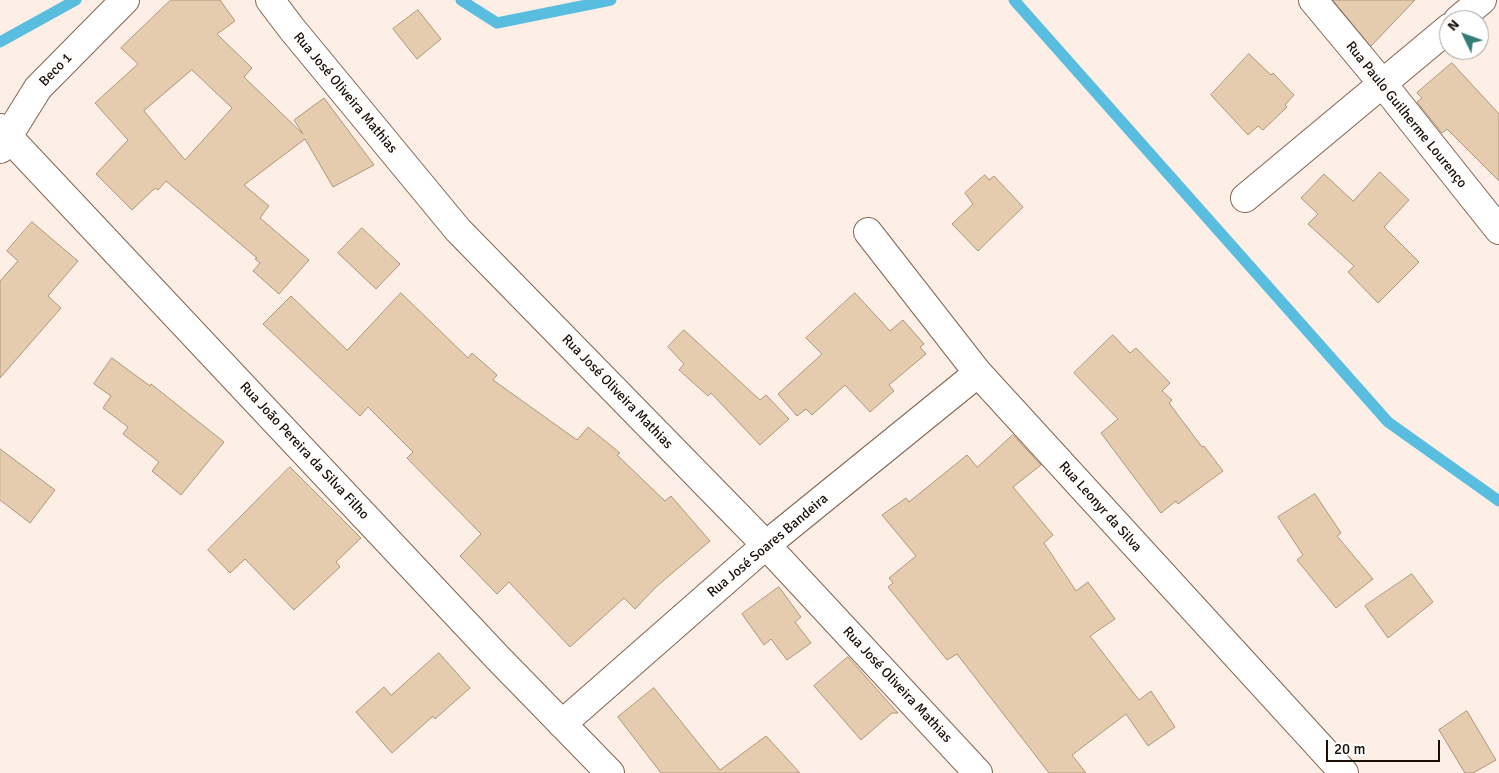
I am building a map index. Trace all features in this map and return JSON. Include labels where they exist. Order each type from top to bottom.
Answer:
[{"type":"street","name":"Beco 1","points":[[2,138],[38,88],[125,0]]},
{"type":"street","name":"Rua José Oliveira Mathias","points":[[270,0],[298,37],[458,230],[766,545],[978,773]]},
{"type":"street","name":"Rua Paulo Guilherme Lourenço","points":[[1313,0],[1499,230]]},
{"type":"street","points":[[1470,10],[1482,0]]},
{"type":"street","points":[[1245,198],[1439,36]]},
{"type":"street","name":"Rua João Pereira da Silva Filho","points":[[2,138],[497,658],[610,773]]},
{"type":"street","name":"Rua Leonyr da Silva","points":[[868,232],[978,374],[1344,773]]},
{"type":"street","name":"Rua José Soares Bandeira","points":[[562,724],[766,545],[978,374]]},
{"type":"building","points":[[171,0],[220,0],[235,21],[217,34],[252,68],[244,77],[303,134],[294,120],[324,98],[374,165],[333,187],[305,139],[244,185],[269,206],[260,218],[309,260],[279,294],[253,271],[260,263],[255,259],[257,258],[166,181],[158,190],[155,188],[132,210],[96,174],[128,140],[95,103],[138,64],[121,48]],"holes":[[[192,70],[232,108],[185,160],[144,111]]]},
{"type":"building","points":[[1333,0],[1415,0],[1371,46]]},
{"type":"building","points":[[418,10],[441,39],[417,59],[393,29]]},
{"type":"building","points":[[1249,54],[1271,75],[1273,73],[1294,95],[1285,105],[1287,107],[1263,130],[1258,126],[1248,135],[1211,95]]},
{"type":"building","points":[[1452,63],[1499,114],[1499,181],[1447,129],[1442,133],[1417,102],[1422,98],[1417,93]]},
{"type":"building","points":[[1380,172],[1409,200],[1384,227],[1419,262],[1378,303],[1348,272],[1354,266],[1308,224],[1318,214],[1301,198],[1324,174],[1353,201]]},
{"type":"building","points":[[985,175],[989,180],[994,176],[1023,207],[978,251],[952,224],[973,204],[965,193]]},
{"type":"building","points":[[32,222],[78,261],[48,296],[61,308],[0,378],[0,281],[18,261],[7,251]]},
{"type":"building","points":[[362,228],[400,264],[376,289],[338,253]]},
{"type":"building","points":[[401,293],[468,358],[472,353],[497,375],[493,380],[577,440],[588,427],[620,453],[617,455],[665,501],[671,496],[710,541],[656,587],[635,609],[624,598],[570,647],[509,582],[497,594],[460,556],[481,534],[407,458],[413,452],[368,407],[360,416],[263,324],[291,296],[347,350]]},
{"type":"building","points":[[855,293],[890,331],[903,320],[924,344],[920,347],[926,354],[889,385],[894,391],[870,412],[845,385],[812,415],[806,409],[797,416],[778,394],[822,354],[806,338]]},
{"type":"building","points":[[684,330],[760,400],[766,395],[789,419],[760,445],[711,393],[708,396],[679,370],[684,364],[668,347]]},
{"type":"building","points":[[1113,335],[1130,353],[1136,348],[1170,383],[1162,391],[1172,400],[1169,403],[1202,447],[1204,446],[1223,471],[1178,504],[1176,501],[1161,513],[1101,433],[1118,419],[1074,373]]},
{"type":"building","points":[[112,358],[150,386],[151,384],[224,442],[181,495],[152,471],[159,462],[123,434],[128,427],[103,408],[111,396],[94,384]]},
{"type":"building","points":[[1013,435],[1041,465],[1013,487],[1053,535],[1044,543],[1076,591],[1088,582],[1115,619],[1090,636],[1139,700],[1151,691],[1175,727],[1148,746],[1126,714],[1072,755],[1086,773],[1049,773],[957,654],[947,660],[888,587],[893,583],[889,578],[916,556],[882,515],[906,498],[909,502],[967,455],[977,467]]},
{"type":"building","points":[[0,449],[55,490],[30,523],[0,500]]},
{"type":"building","points":[[290,467],[361,538],[336,562],[340,567],[294,610],[245,559],[230,573],[208,550]]},
{"type":"building","points":[[1315,494],[1341,533],[1337,536],[1373,579],[1336,608],[1297,560],[1303,555],[1278,517]]},
{"type":"building","points":[[1412,574],[1433,602],[1388,638],[1365,606]]},
{"type":"building","points":[[779,587],[801,617],[795,622],[811,643],[787,660],[771,639],[764,645],[742,614]]},
{"type":"building","points":[[439,653],[470,688],[435,719],[433,716],[392,753],[356,712],[384,687],[391,695]]},
{"type":"building","points":[[848,657],[898,713],[892,713],[861,740],[814,686]]},
{"type":"building","points":[[654,688],[720,770],[766,736],[800,773],[661,773],[618,717]]},
{"type":"building","points":[[1467,711],[1496,760],[1473,773],[1465,773],[1439,730]]},
{"type":"waterway","points":[[0,42],[76,0]]},
{"type":"waterway","points":[[461,0],[497,23],[611,0]]},
{"type":"waterway","points":[[1014,0],[1388,422],[1499,501]]}]
